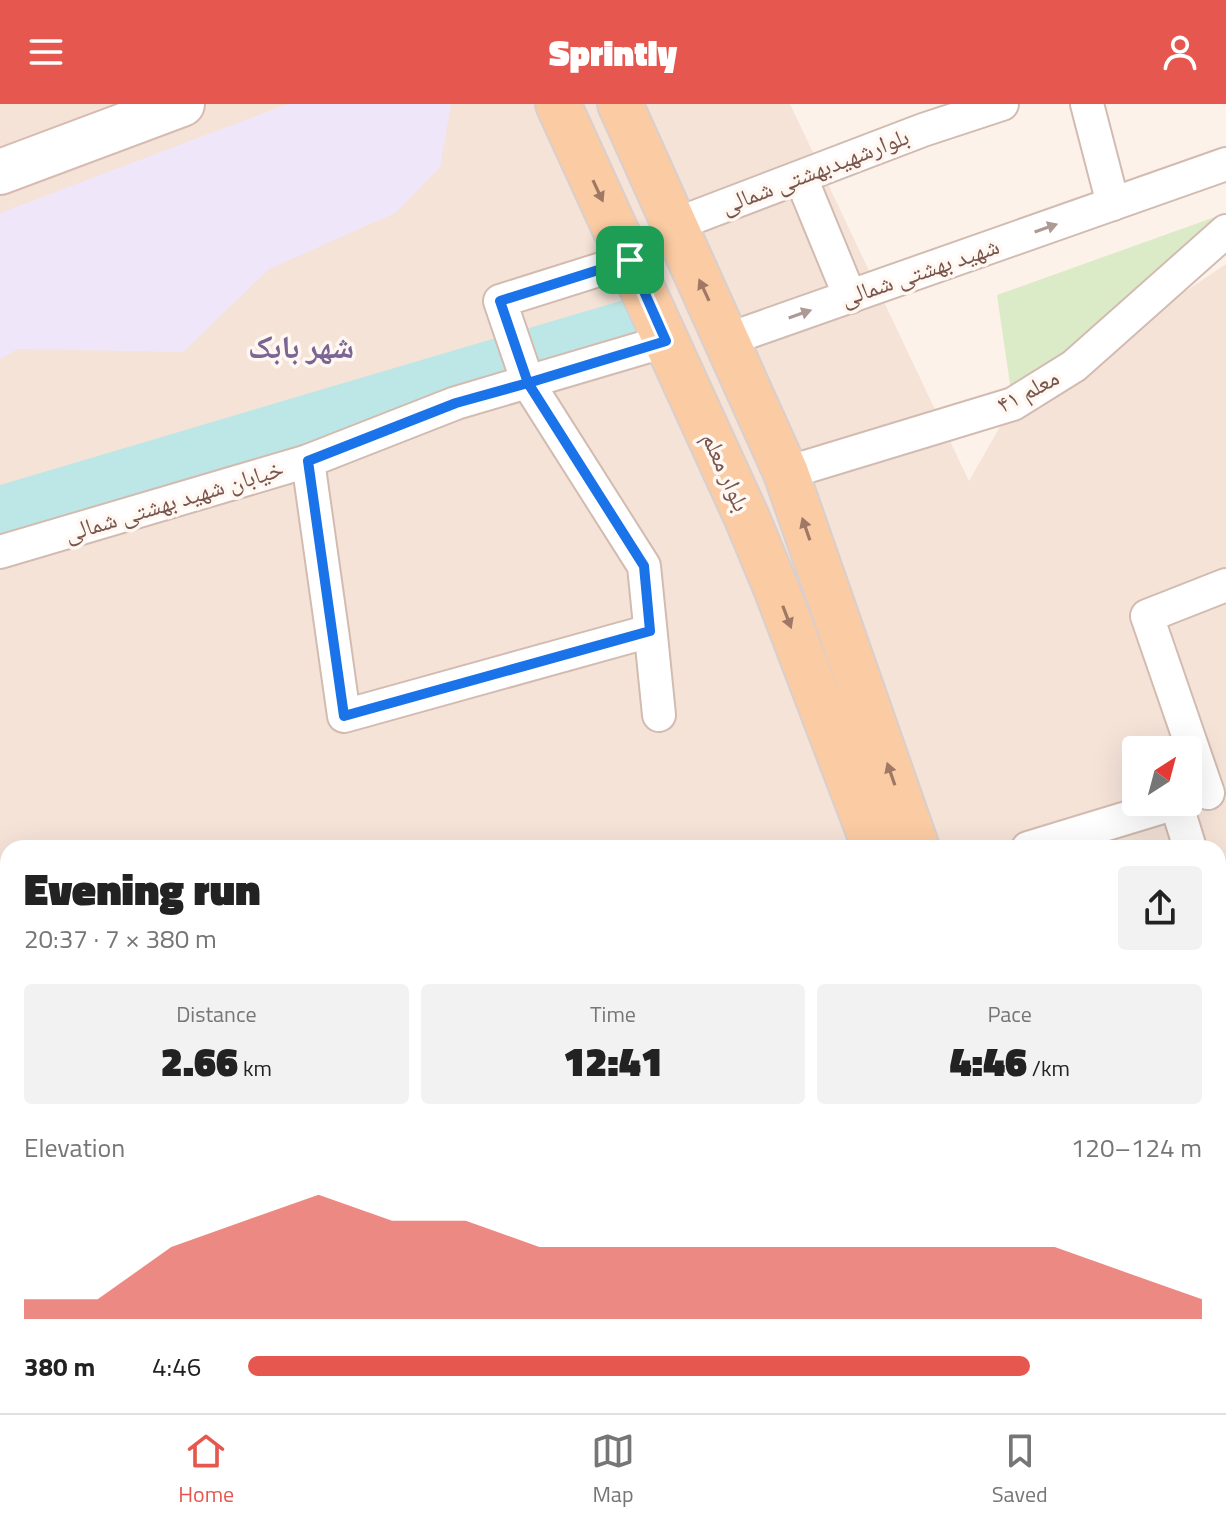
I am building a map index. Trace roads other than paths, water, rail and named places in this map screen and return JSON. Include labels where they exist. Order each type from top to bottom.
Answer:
[{"type":"main road","points":[[0,172],[182,104]]},
{"type":"main road","name":"بلوار معلم","points":[[620,104],[786,473],[893,840]]},
{"type":"main road","name":"بلوار معلم","points":[[557,110],[630,260],[892,840]]},
{"type":"street","name":"بلوارشهیدبهشتی شمالی","points":[[674,225],[801,178],[920,117],[1002,104]]},
{"type":"street","points":[[1089,114],[1110,193],[1226,164]]},
{"type":"street","points":[[801,178],[850,297]]},
{"type":"street","name":"شهید بهشتی شمالی","points":[[726,340],[850,297],[1110,193]]},
{"type":"street","name":"معلم ۴۱","points":[[786,473],[1013,404],[1074,366],[1226,231]]},
{"type":"street","points":[[630,260],[500,301],[528,383],[644,566],[659,715]]},
{"type":"street","name":"خیابان شهید بهشتی شمالی","points":[[0,552],[308,461],[456,403],[666,341]]},
{"type":"street","points":[[308,461],[344,716],[650,631]]},
{"type":"street","points":[[1179,736],[1147,616],[1226,585]]},
{"type":"street","points":[[1054,840],[1133,816]]},
{"type":"street","points":[[1191,840],[1193,816]]},
{"type":"waterway","points":[[0,511],[634,323]]},
{"type":"district","name":"شهر بابک","points":[[301,347]]}]
